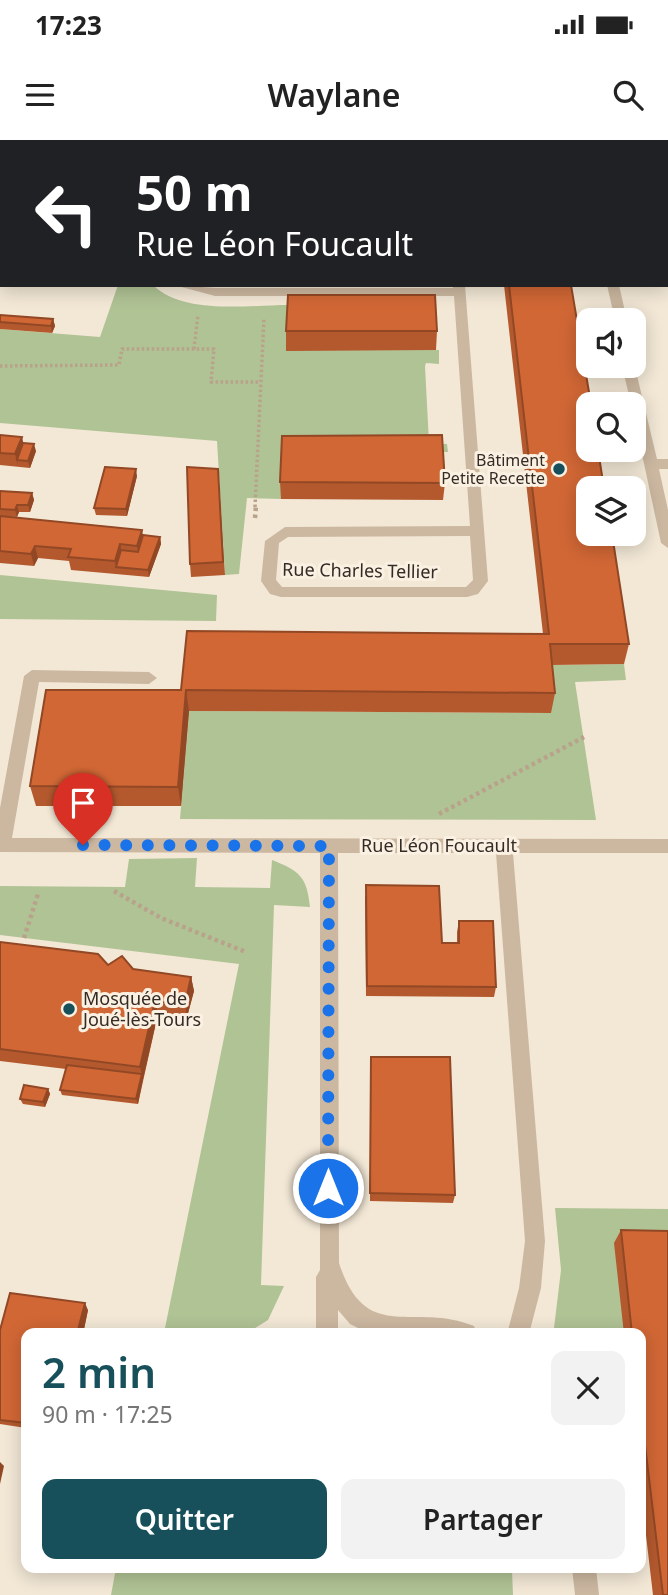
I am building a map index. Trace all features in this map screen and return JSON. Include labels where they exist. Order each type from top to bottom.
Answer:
[{"type":"street","points":[[187,287],[202,291],[265,292],[459,289]]},
{"type":"street","points":[[613,287],[618,308]]},
{"type":"street","name":"Rue Charles Tellier","points":[[459,289],[481,581],[473,590],[467,592],[281,592],[275,590],[268,581],[270,547],[277,536],[294,531],[477,531]]},
{"type":"street","points":[[632,378],[668,543]]},
{"type":"street","points":[[650,464],[668,464]]},
{"type":"street","points":[[1,845],[32,676],[149,678]]},
{"type":"street","name":"Rue Léon Foucault","points":[[1,845],[668,846]]},
{"type":"street","points":[[327,1328],[329,846]]},
{"type":"street","points":[[504,846],[535,1241],[530,1288],[520,1328]]},
{"type":"street","points":[[328,1263],[336,1293],[347,1307],[362,1319],[391,1328]]},
{"type":"street","points":[[585,1573],[587,1595]]},
{"type":"path","points":[[194,349],[202,291]]},
{"type":"path","points":[[265,292],[253,516],[277,536]]},
{"type":"path","points":[[0,366],[119,365],[122,349],[214,349],[211,382],[260,382]]},
{"type":"path","points":[[406,846],[407,823],[424,821],[584,737]]},
{"type":"path","points":[[114,891],[165,922],[246,952]]},
{"type":"path","points":[[24,938],[38,894]]},
{"type":"green space","points":[[117,287],[156,287],[181,301],[199,305],[289,305],[287,350],[439,350],[439,364],[426,363],[425,366],[429,443],[447,444],[448,452],[283,452],[281,499],[247,498],[239,574],[225,575],[217,441],[0,423],[0,329],[100,337]]},
{"type":"green space","points":[[0,575],[217,595],[216,621],[0,619]]},
{"type":"green space","points":[[624,664],[626,680],[575,682],[596,820],[180,819],[189,711],[550,713],[546,665]]},
{"type":"green space","points":[[197,858],[195,887],[270,888],[272,860],[296,872],[307,889],[310,907],[274,905],[261,1285],[284,1286],[268,1320],[255,1328],[165,1328],[239,964],[0,935],[0,886],[125,887],[129,859]]},
{"type":"green space","points":[[555,1208],[668,1209],[668,1244],[626,1328],[554,1328],[561,1270]]},
{"type":"green space","points":[[115,1573],[512,1573],[513,1595],[111,1595]]},
{"type":"building","points":[[509,287],[571,287],[576,315],[576,378],[587,378],[589,392],[576,392],[576,462],[600,462],[602,476],[576,476],[576,546],[614,546],[629,644],[550,644],[555,693],[186,690],[178,787],[30,786],[46,690],[181,690],[187,631],[549,634]]},
{"type":"building","points":[[288,295],[435,295],[437,331],[286,331]]},
{"type":"building","points":[[0,315],[53,319],[51,326],[0,322]]},
{"type":"building","points":[[0,435],[22,437],[15,454],[0,453]]},
{"type":"building","points":[[442,435],[445,483],[280,482],[282,436]]},
{"type":"building","points":[[23,443],[34,444],[28,461],[17,460]]},
{"type":"building","points":[[105,467],[136,469],[126,509],[94,508]]},
{"type":"building","points":[[187,467],[218,469],[223,562],[190,564]]},
{"type":"building","points":[[0,491],[32,493],[28,505],[17,505],[15,510],[0,509]]},
{"type":"building","points":[[0,516],[142,530],[137,546],[120,544],[115,561],[68,557],[71,549],[35,546],[31,554],[0,551]]},
{"type":"building","points":[[143,535],[160,537],[148,570],[116,567],[121,550],[138,552]]},
{"type":"building","points":[[366,885],[439,886],[442,943],[459,943],[459,921],[493,921],[496,987],[367,986]]},
{"type":"building","points":[[0,942],[98,954],[108,965],[122,956],[133,969],[191,977],[185,1004],[155,1001],[140,1067],[0,1049]]},
{"type":"building","points":[[371,1057],[450,1057],[455,1195],[370,1193]]},
{"type":"building","points":[[67,1065],[142,1074],[136,1099],[60,1090]]},
{"type":"building","points":[[24,1085],[48,1089],[43,1102],[20,1099]]},
{"type":"building","points":[[621,1230],[668,1231],[668,1595],[663,1595],[646,1453],[646,1328],[631,1328]]},
{"type":"building","points":[[10,1293],[85,1303],[79,1328],[21,1328],[21,1422],[0,1420],[0,1330]]},
{"type":"place","name":"Bâtiment Petite Recette","points":[[559,469]]},
{"type":"place","name":"Mosquée de Joué-lès-Tours","points":[[69,1009]]},
{"type":"route","points":[[83,845],[329,846],[328,1188]]}]
